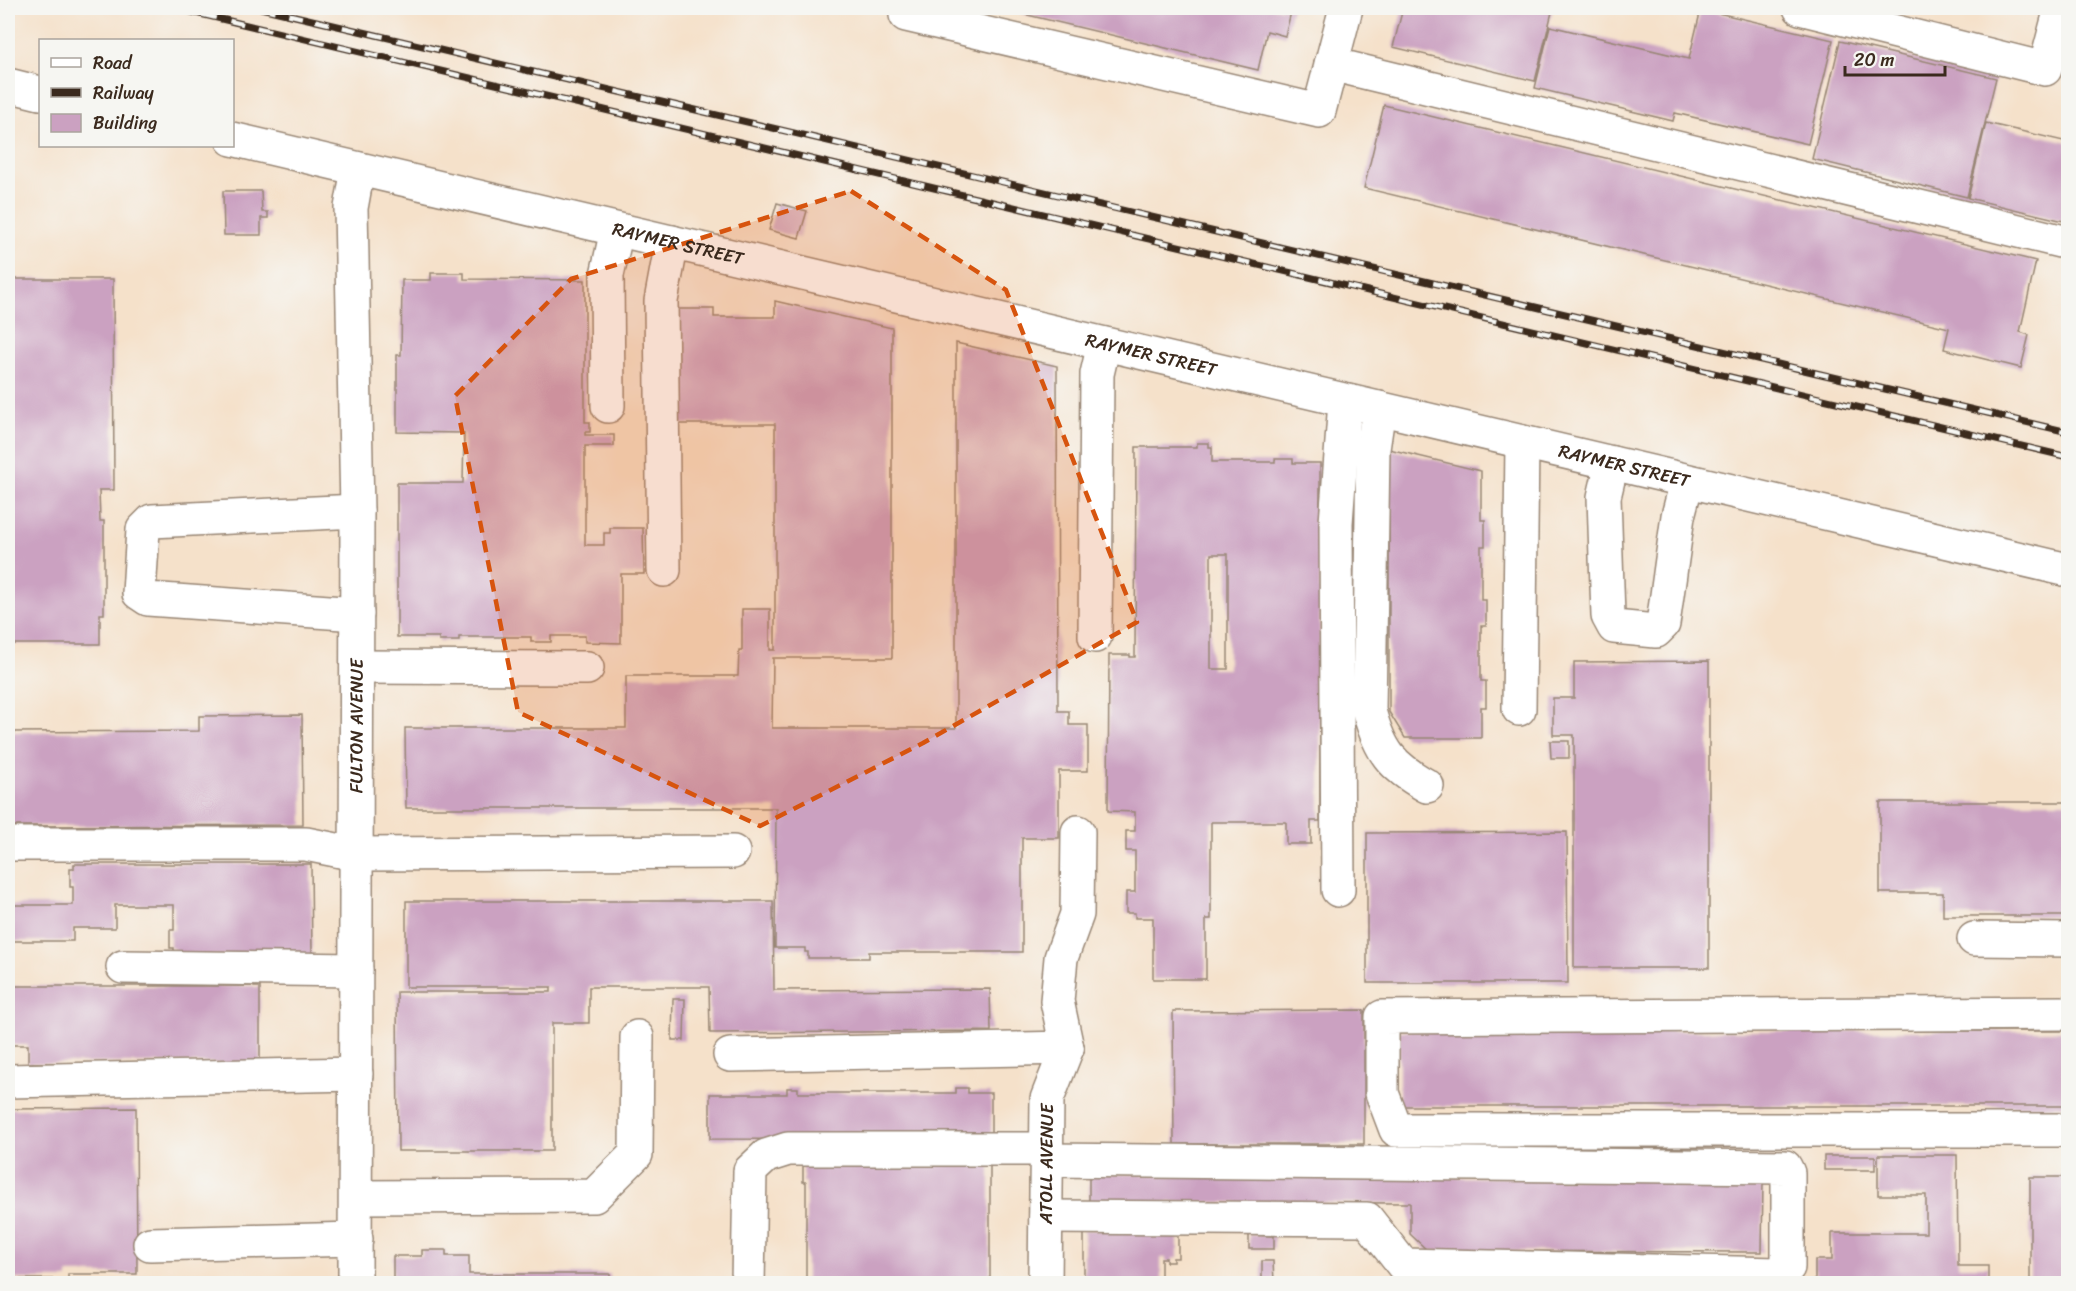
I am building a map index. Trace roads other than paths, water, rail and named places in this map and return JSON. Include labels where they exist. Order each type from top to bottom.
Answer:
[{"type":"street","points":[[908,8],[906,15],[1319,111],[1346,8]]},
{"type":"street","points":[[1800,8],[2045,69],[2061,8]]},
{"type":"street","points":[[1331,64],[2068,243]]},
{"type":"street","points":[[8,85],[39,93]]},
{"type":"street","name":"RAYMER STREET","points":[[234,139],[2068,570]]},
{"type":"street","name":"FULTON AVENUE","points":[[355,1284],[357,511],[351,208],[358,169]]},
{"type":"street","points":[[608,406],[607,275],[617,230]]},
{"type":"street","points":[[664,570],[661,301],[672,243]]},
{"type":"street","points":[[1095,636],[1097,374],[1104,344]]},
{"type":"street","points":[[1338,890],[1336,523],[1345,400]]},
{"type":"street","points":[[1379,408],[1373,449],[1369,711],[1375,735],[1386,754],[1406,775],[1427,786]]},
{"type":"street","points":[[1519,709],[1522,442]]},
{"type":"street","points":[[1612,463],[1604,496],[1608,616],[1614,627],[1622,629],[1656,631],[1663,624],[1678,516],[1687,481]]},
{"type":"street","points":[[357,511],[152,521],[143,530],[140,593],[148,599],[357,614]]},
{"type":"street","points":[[357,667],[587,668]]},
{"type":"street","points":[[730,1055],[1067,1048],[1057,1001],[1061,958],[1077,914],[1078,832]]},
{"type":"street","points":[[8,844],[306,844],[356,855],[733,852]]},
{"type":"street","points":[[1974,939],[2068,940]]},
{"type":"street","points":[[123,967],[356,969]]},
{"type":"street","points":[[2068,1013],[1382,1017],[1382,1094],[1396,1130],[2068,1130]]},
{"type":"street","points":[[356,1197],[594,1196],[636,1154],[637,1037]]},
{"type":"street","name":"ATOLL AVENUE","points":[[1046,1284],[1047,1099],[1067,1048]]},
{"type":"street","points":[[8,1081],[356,1074]]},
{"type":"street","points":[[748,1284],[750,1171],[766,1156],[788,1149],[1785,1167],[1788,1173],[1788,1267],[1778,1274],[1403,1265],[1367,1219],[1046,1217]]},
{"type":"street","points":[[150,1244],[356,1239]]},
{"type":"railway","points":[[175,8],[2068,457]]},
{"type":"railway","points":[[261,8],[2068,432]]}]
